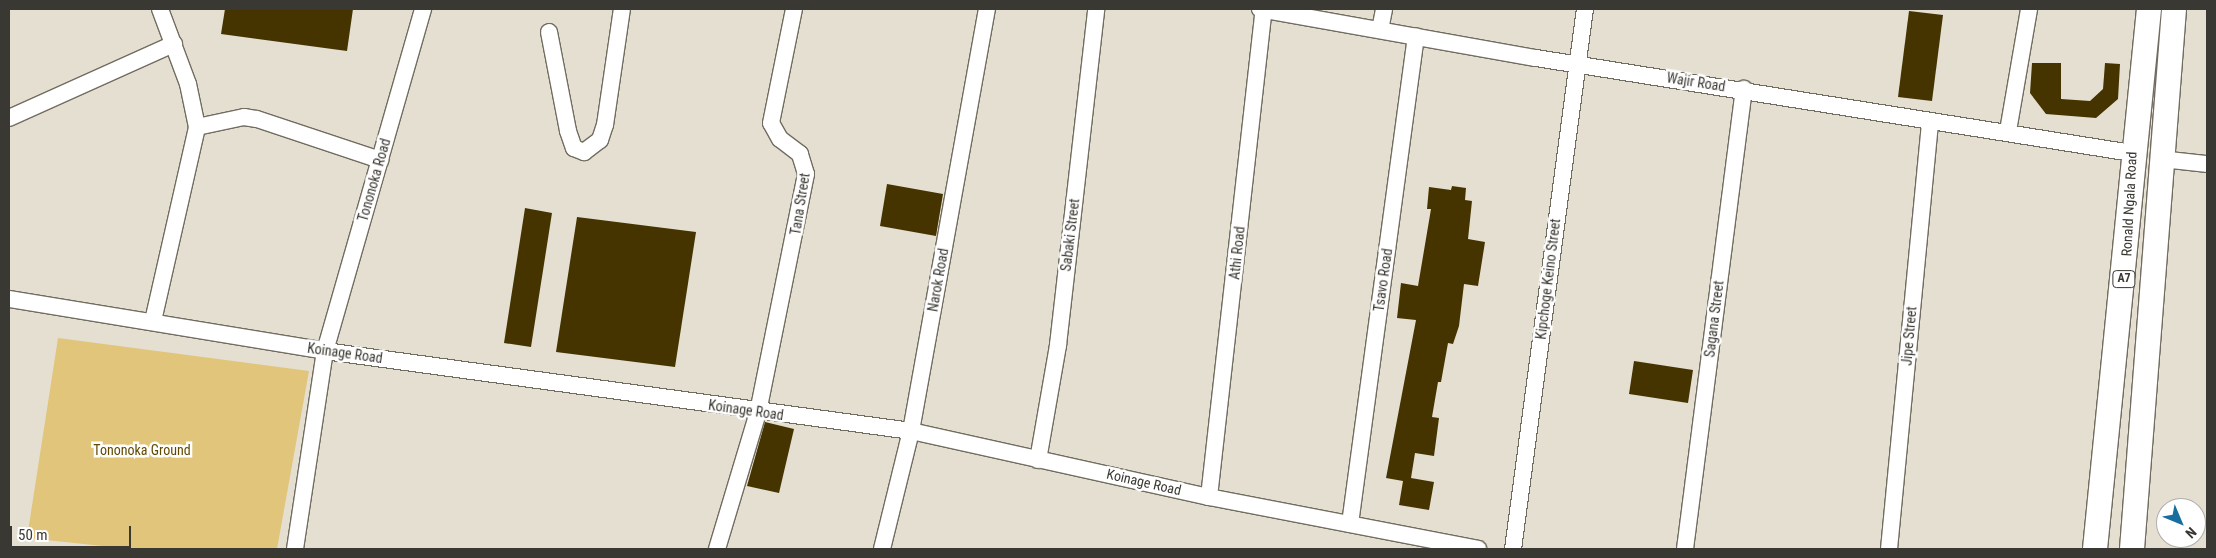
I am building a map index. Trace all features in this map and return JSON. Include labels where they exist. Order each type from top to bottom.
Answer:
[{"type":"highway","name":"Ronald Ngala Road","points":[[2095,549],[2127,251],[2132,153],[2149,9]]},
{"type":"highway","name":"Ronald Ngala Road","points":[[2132,549],[2174,9]]},
{"type":"street","points":[[153,321],[197,127],[196,114],[174,44],[160,9]]},
{"type":"street","name":"Tononoka Road","points":[[295,549],[325,350],[422,9]]},
{"type":"street","points":[[549,32],[568,131],[574,148],[584,152],[600,140],[605,125],[622,9]]},
{"type":"street","name":"Tana Street","points":[[716,549],[758,412],[806,174],[805,161],[780,139],[771,123],[794,9]]},
{"type":"street","name":"Narok Road","points":[[882,549],[912,431],[987,9]]},
{"type":"street","name":"Sabaki Street","points":[[1038,460],[1058,345],[1096,9]]},
{"type":"street","name":"Wajir Road","points":[[1260,9],[1576,63],[1744,89],[1930,123],[2008,132],[2132,153]]},
{"type":"street","name":"Athi Road","points":[[1210,497],[1264,9]]},
{"type":"street","points":[[1380,30],[1384,9]]},
{"type":"street","name":"Kipchoge Keino Street","points":[[1513,549],[1576,63],[1585,9]]},
{"type":"street","points":[[2008,132],[2029,9]]},
{"type":"street","name":"Tsavo Road","points":[[1350,524],[1416,36]]},
{"type":"street","points":[[9,118],[174,44]]},
{"type":"street","name":"Sagana Street","points":[[1685,549],[1744,89]]},
{"type":"street","points":[[197,127],[234,119],[257,119],[380,160]]},
{"type":"street","name":"Jipe Street","points":[[1889,549],[1930,123]]},
{"type":"street","points":[[2162,159],[2207,164]]},
{"type":"street","name":"Koinage Road","points":[[9,299],[325,350],[758,412],[912,431],[1210,497],[1478,549]]},
{"type":"green space","name":"Tononoka Ground","points":[[58,338],[309,371],[277,549],[131,549],[27,538]]},
{"type":"building","points":[[225,9],[353,9],[347,51],[221,34]]},
{"type":"building","points":[[1909,11],[1943,15],[1932,101],[1898,97]]},
{"type":"building","points":[[2032,63],[2061,63],[2061,99],[2090,101],[2103,89],[2105,63],[2120,64],[2118,99],[2096,118],[2046,114],[2030,93]]},
{"type":"building","points":[[887,184],[943,194],[936,236],[880,226]]},
{"type":"building","points":[[1452,186],[1466,188],[1465,200],[1472,201],[1468,239],[1485,242],[1478,286],[1464,284],[1459,326],[1453,344],[1448,343],[1441,382],[1438,382],[1432,417],[1439,418],[1434,456],[1415,453],[1411,478],[1434,482],[1429,510],[1399,505],[1403,481],[1386,478],[1416,320],[1397,318],[1401,283],[1418,286],[1431,209],[1427,209],[1429,187],[1451,190]]},
{"type":"building","points":[[525,208],[552,213],[531,347],[504,343]]},
{"type":"building","points":[[577,217],[696,232],[675,367],[556,352]]},
{"type":"building","points":[[1634,361],[1693,370],[1688,403],[1629,394]]},
{"type":"building","points":[[765,422],[794,429],[779,493],[747,486]]}]
